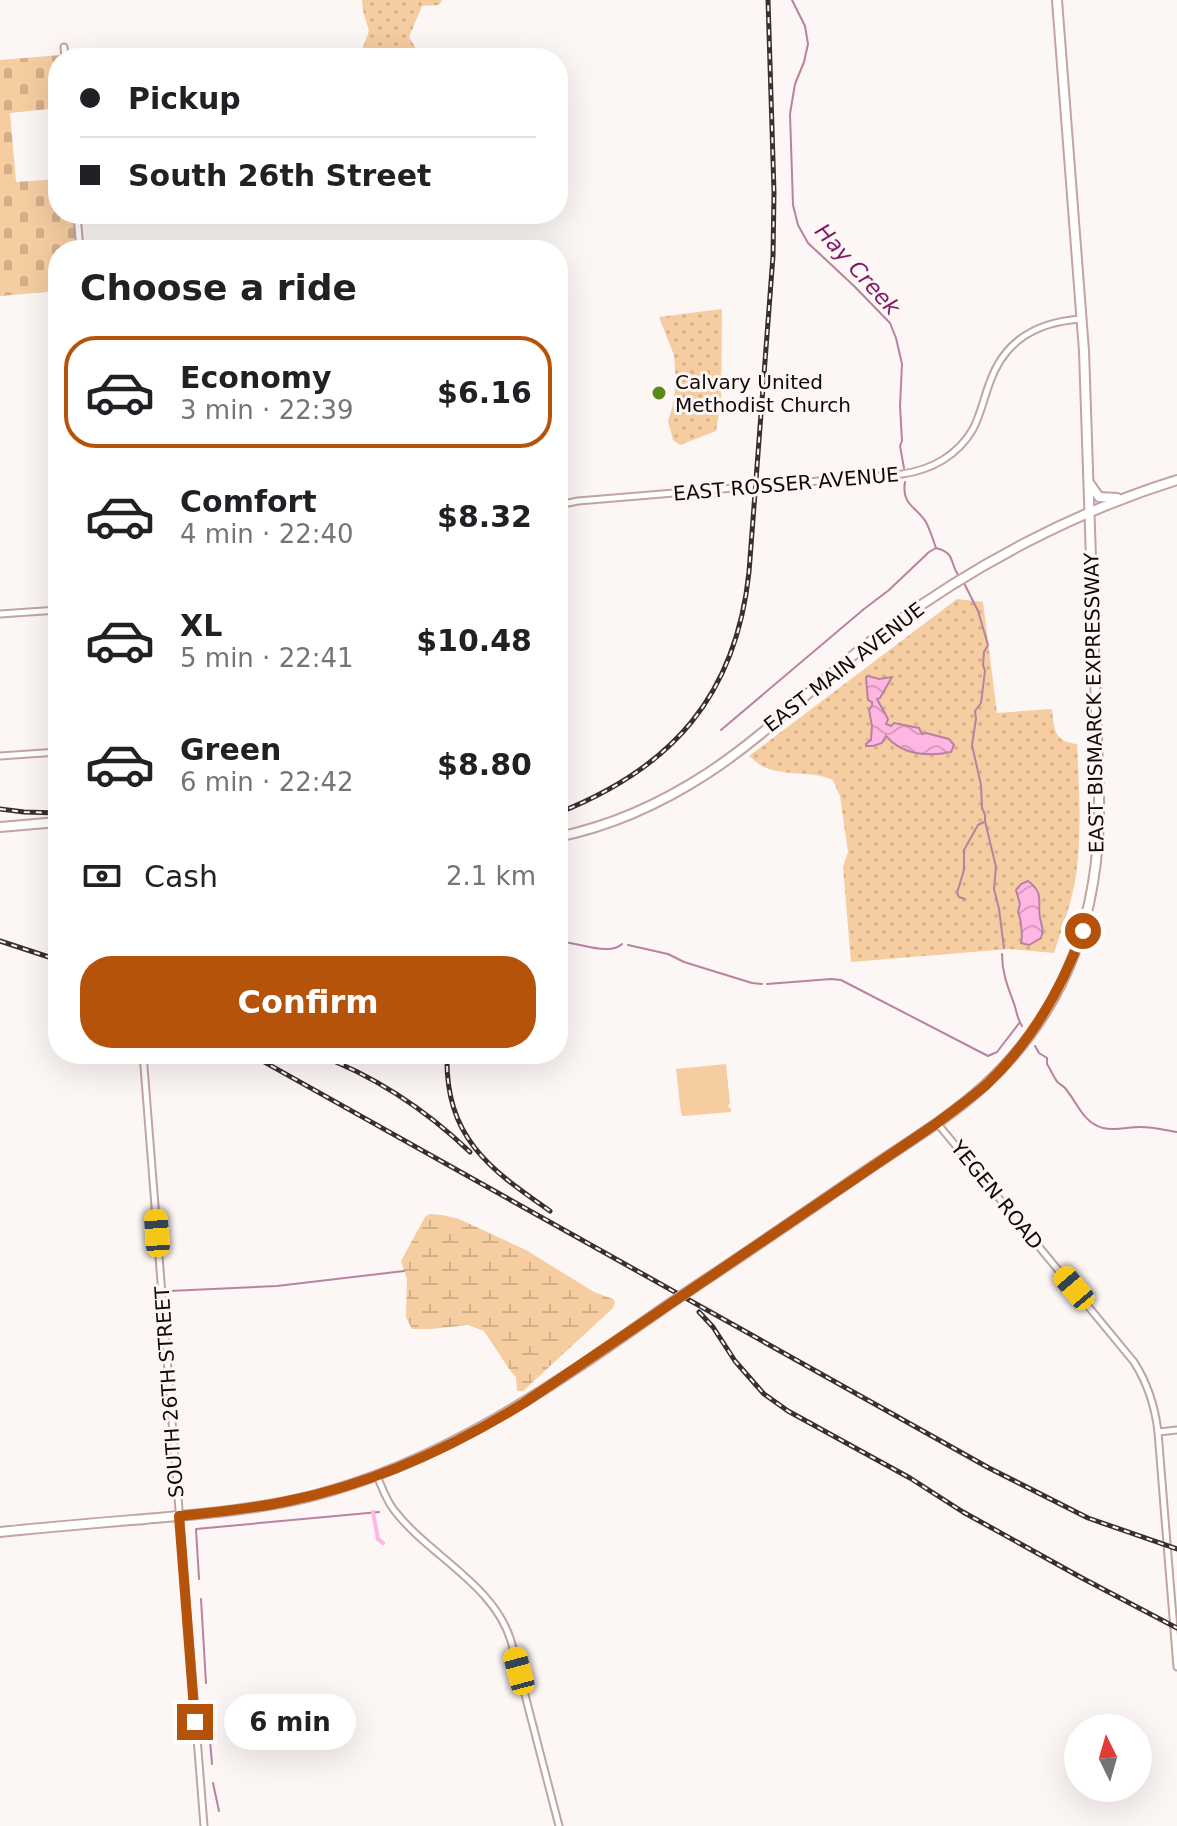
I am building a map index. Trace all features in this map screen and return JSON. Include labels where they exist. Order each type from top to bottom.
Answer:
[{"type":"main road","name":"EAST BISMARCK EXPRESSWAY","points":[[0,1532],[246,1509],[337,1489],[438,1450],[534,1396],[937,1123],[985,1085],[1031,1033],[1063,980],[1079,943],[1096,871],[1099,826],[1082,319],[1057,0]]},
{"type":"main road","name":"EAST MAIN AVENUE","points":[[568,834],[616,820],[696,781],[723,763],[853,654],[919,606],[986,564],[1089,513],[1177,480]]},
{"type":"main road","points":[[1088,481],[1103,499],[1130,496]]},
{"type":"main road","points":[[0,827],[48,823]]},
{"type":"street","name":"EAST ROSSER AVENUE","points":[[568,503],[902,474],[938,463],[963,443],[975,424],[995,370],[1015,343],[1042,326],[1082,319]]},
{"type":"street","points":[[0,614],[48,611]]},
{"type":"street","points":[[0,756],[48,753]]},
{"type":"street","name":"SOUTH 26TH STREET","points":[[144,1064],[204,1826]]},
{"type":"street","name":"YEGEN ROAD","points":[[937,1123],[1134,1362],[1150,1394],[1158,1432],[1177,1667]]},
{"type":"street","points":[[1158,1432],[1177,1430]]},
{"type":"street","points":[[377,1476],[395,1511],[489,1601],[504,1622],[559,1826]]},
{"type":"green space","points":[[362,0],[442,0],[439,5],[422,6],[409,37],[416,48],[363,48],[369,31]]},
{"type":"green space","points":[[48,56],[48,109],[10,113],[16,182],[48,180],[48,224],[74,224],[75,240],[48,240],[48,292],[0,296],[0,60]]},
{"type":"green space","points":[[722,309],[721,401],[716,431],[680,445],[673,440],[668,421],[676,382],[674,355],[659,317]]},
{"type":"green space","points":[[957,599],[983,602],[997,713],[1052,709],[1057,733],[1069,743],[1077,744],[1079,842],[1069,905],[1054,953],[1009,949],[851,962],[843,867],[848,852],[840,796],[833,780],[773,770],[749,756]]},
{"type":"green space","points":[[726,1064],[731,1112],[683,1116],[676,1069]]},
{"type":"green space","points":[[429,1214],[459,1219],[526,1250],[594,1292],[613,1299],[613,1308],[523,1391],[517,1391],[516,1377],[484,1331],[468,1325],[412,1329],[406,1317],[407,1279],[401,1261]]},
{"type":"water","points":[[868,676],[879,679],[892,677],[877,699],[888,719],[886,724],[919,728],[922,734],[949,739],[954,745],[951,752],[916,753],[900,747],[886,736],[882,743],[866,746],[871,740],[872,726]]},
{"type":"water","points":[[1028,881],[1037,890],[1043,930],[1041,938],[1029,945],[1021,943],[1020,904],[1016,890]]},
{"type":"waterway","name":"Hay Creek","points":[[792,0],[805,26],[808,44],[795,84],[790,114],[793,205],[798,225],[808,243],[890,323],[902,364],[900,446],[904,468]]},
{"type":"waterway","name":"Hay Creek","points":[[905,482],[905,496],[926,522],[936,548],[949,555],[958,575]]},
{"type":"waterway","points":[[721,730],[936,548]]},
{"type":"waterway","name":"Hay Creek","points":[[964,583],[978,611],[988,645],[984,652],[981,703],[975,711],[972,745],[996,867],[994,889],[1004,948]]},
{"type":"waterway","points":[[965,899],[957,893],[964,870],[964,850],[978,825],[984,822]]},
{"type":"waterway","points":[[568,942],[601,949],[616,948],[622,944]]},
{"type":"waterway","points":[[628,945],[668,954],[684,962],[762,984]]},
{"type":"waterway","name":"Hay Creek","points":[[1002,954],[1005,978],[1022,1026]]},
{"type":"waterway","points":[[767,984],[841,980],[988,1056],[997,1052],[1020,1022]]},
{"type":"waterway","name":"Hay Creek","points":[[1035,1046],[1047,1058],[1057,1081],[1090,1122],[1108,1129],[1145,1127],[1177,1132]]},
{"type":"waterway","points":[[169,1291],[277,1286],[404,1271]]},
{"type":"waterway","points":[[373,1512],[378,1539],[383,1543]]},
{"type":"waterway","points":[[199,1579],[196,1529],[379,1512]]},
{"type":"waterway","points":[[201,1599],[206,1683]]},
{"type":"waterway","points":[[207,1705],[212,1764]]},
{"type":"waterway","points":[[213,1783],[219,1811]]},
{"type":"railway","points":[[568,808],[634,774],[665,750],[691,722],[713,691],[730,656],[742,616],[749,572],[773,256],[768,0]]},
{"type":"railway","points":[[0,809],[48,813]]},
{"type":"railway","points":[[0,941],[48,957]]},
{"type":"railway","points":[[268,1064],[989,1468],[1088,1518],[1177,1549]]},
{"type":"railway","points":[[339,1064],[398,1095],[470,1152]]},
{"type":"railway","points":[[447,1064],[454,1108],[474,1148],[507,1180],[550,1211]]},
{"type":"railway","points":[[699,1312],[764,1394],[788,1411],[910,1478],[963,1512],[1177,1628]]},
{"type":"place","name":"Calvary United Methodist Church","points":[[659,393]]},
{"type":"route","points":[[195,1722],[179,1516],[261,1506],[357,1483],[438,1450],[524,1403],[937,1123],[978,1091],[1011,1058],[1041,1018],[1063,980],[1083,931]]}]
